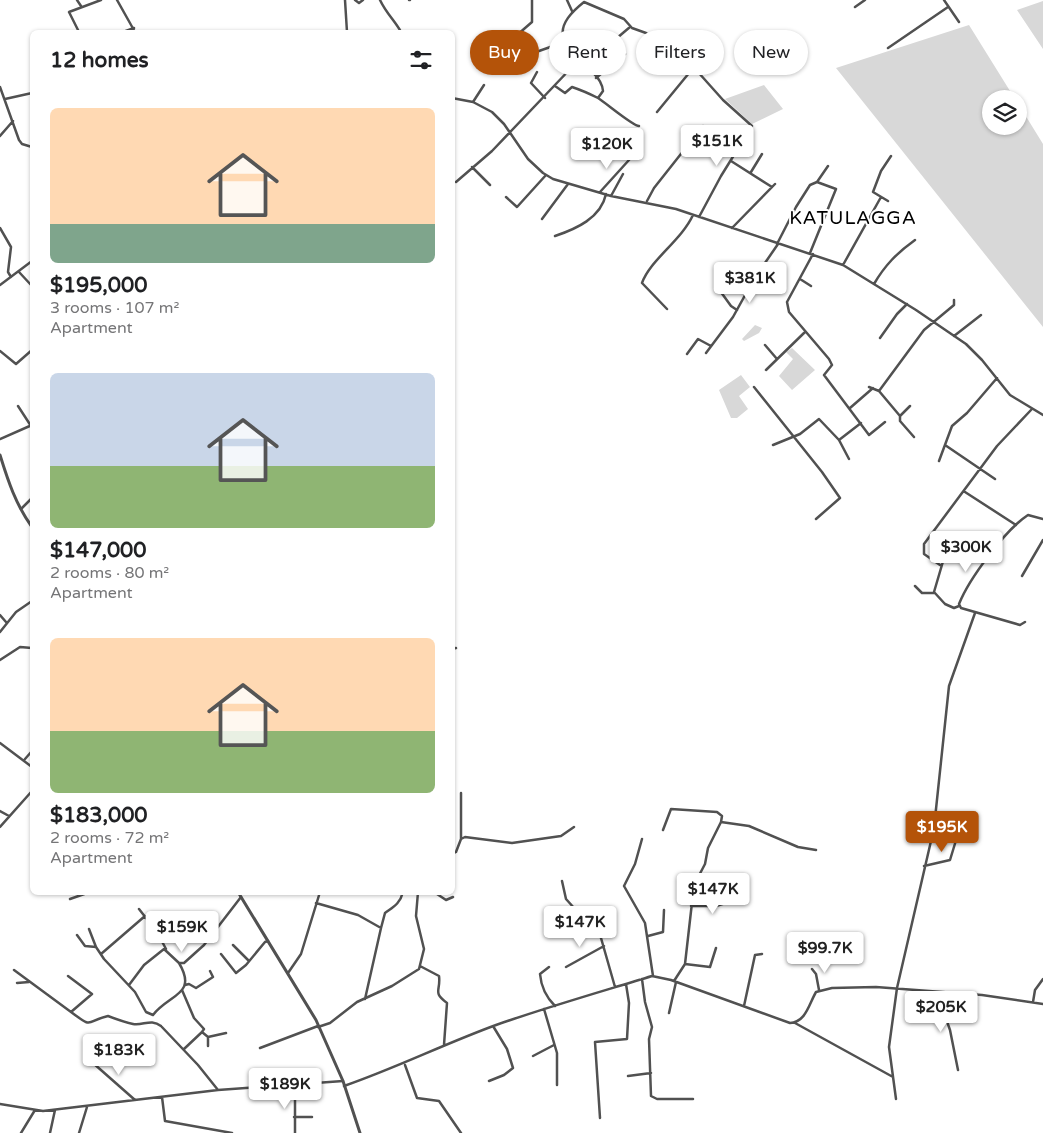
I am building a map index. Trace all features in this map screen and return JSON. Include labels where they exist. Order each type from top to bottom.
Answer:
[{"type":"street","points":[[77,0],[82,6]]},
{"type":"street","points":[[79,30],[69,12],[100,0]]},
{"type":"street","points":[[118,0],[134,28],[128,30]]},
{"type":"street","points":[[345,0],[347,30]]},
{"type":"street","points":[[355,0],[359,4],[363,0]]},
{"type":"street","points":[[380,0],[385,12],[398,24],[400,30]]},
{"type":"street","points":[[522,30],[532,22],[532,0]]},
{"type":"street","points":[[567,0],[572,11]]},
{"type":"street","points":[[856,7],[865,0]]},
{"type":"street","points":[[944,0],[959,22]]},
{"type":"street","points":[[562,30],[572,11],[584,2],[624,19],[630,26],[639,30]]},
{"type":"street","points":[[888,48],[948,7]]},
{"type":"street","points":[[626,30],[630,26]]},
{"type":"street","points":[[539,52],[549,48]]},
{"type":"street","points":[[535,75],[531,83],[545,98]]},
{"type":"street","points":[[456,182],[511,132],[565,75]]},
{"type":"street","points":[[593,75],[603,88],[598,98]]},
{"type":"street","points":[[596,78],[600,75]]},
{"type":"street","points":[[657,112],[687,75]]},
{"type":"street","points":[[699,217],[752,126],[723,100],[701,75]]},
{"type":"street","points":[[473,102],[484,85]]},
{"type":"street","points":[[556,86],[566,92],[572,87],[591,92],[618,111],[632,124],[639,126]]},
{"type":"street","points":[[0,87],[20,142],[30,146]]},
{"type":"street","points":[[4,99],[30,93]]},
{"type":"street","points":[[455,99],[473,102],[492,112],[511,132],[528,159],[546,175],[568,184],[611,196],[647,201],[777,244],[812,253],[843,265],[907,304],[954,336],[982,360],[1010,395],[1031,410],[1041,414],[1043,411]]},
{"type":"street","points":[[0,136],[13,121]]},
{"type":"street","points":[[647,201],[654,188],[703,126]]},
{"type":"street","points":[[751,172],[762,154]]},
{"type":"street","points":[[888,200],[873,192],[881,171],[891,156]]},
{"type":"street","points":[[600,193],[629,160]]},
{"type":"street","points":[[731,161],[772,187]]},
{"type":"street","points":[[706,353],[737,310],[810,185],[817,182],[828,166]]},
{"type":"street","points":[[472,167],[490,185]]},
{"type":"street","points":[[611,196],[623,174]]},
{"type":"street","points":[[506,196],[518,207],[546,175]]},
{"type":"street","points":[[817,182],[836,189],[812,253],[786,302],[792,318],[829,359],[832,365],[824,375],[869,435],[885,422]]},
{"type":"street","points":[[542,219],[568,184]]},
{"type":"street","points":[[732,228],[775,184]]},
{"type":"street","points":[[555,236],[593,218],[602,207],[606,194]]},
{"type":"street","points":[[843,265],[882,197]]},
{"type":"street","points":[[667,310],[642,283],[656,262],[680,237],[693,215]]},
{"type":"street","points":[[0,228],[11,247],[8,272],[11,277]]},
{"type":"street","points":[[873,284],[890,260],[915,240]]},
{"type":"street","points":[[0,285],[30,263]]},
{"type":"street","points":[[19,272],[30,284]]},
{"type":"street","points":[[799,279],[811,286]]},
{"type":"street","points":[[718,288],[731,306],[737,310]]},
{"type":"street","points":[[879,391],[924,330],[954,305],[954,300]]},
{"type":"street","points":[[880,338],[907,304]]},
{"type":"street","points":[[954,336],[981,315]]},
{"type":"street","points":[[766,370],[794,346],[805,332]]},
{"type":"street","points":[[687,354],[698,339],[711,346]]},
{"type":"street","points":[[766,345],[777,359]]},
{"type":"street","points":[[0,351],[16,364],[30,352]]},
{"type":"street","points":[[939,461],[952,426],[967,413],[997,378]]},
{"type":"street","points":[[754,387],[822,472],[840,498],[816,520]]},
{"type":"street","points":[[869,387],[879,391],[900,416],[900,421],[914,437]]},
{"type":"street","points":[[850,408],[873,388]]},
{"type":"street","points":[[18,406],[30,422]]},
{"type":"street","points":[[900,416],[910,406]]},
{"type":"street","points":[[940,566],[924,554],[923,549],[942,519],[965,492],[997,446],[1031,410]]},
{"type":"street","points":[[773,445],[793,438],[819,419],[839,440],[849,459]]},
{"type":"street","points":[[839,440],[861,423]]},
{"type":"street","points":[[0,439],[30,426]]},
{"type":"street","points":[[946,445],[995,480]]},
{"type":"street","points":[[0,456],[8,483],[30,525]]},
{"type":"street","points":[[965,492],[1017,525]]},
{"type":"street","points":[[21,509],[30,500]]},
{"type":"street","points":[[959,606],[976,573],[1017,525],[1028,515],[1043,519]]},
{"type":"street","points":[[934,593],[940,577],[940,566],[952,546],[964,534]]},
{"type":"street","points":[[1022,576],[1043,540]]},
{"type":"street","points":[[915,586],[922,594],[934,593],[945,604],[954,608],[959,606],[975,613],[1020,625],[1025,622]]},
{"type":"street","points":[[0,632],[6,622],[16,612],[30,602]]},
{"type":"street","points":[[896,1099],[894,1077],[889,1059],[889,1047],[898,988],[934,821],[949,686],[975,613]]},
{"type":"street","points":[[0,615],[6,622]]},
{"type":"street","points":[[0,660],[20,647],[30,648]]},
{"type":"street","points":[[0,743],[30,765]]},
{"type":"street","points":[[25,760],[30,754]]},
{"type":"street","points":[[0,827],[30,793]]},
{"type":"street","points":[[455,852],[460,839],[461,793]]},
{"type":"street","points":[[663,830],[671,809],[720,812],[721,822],[708,848],[705,864],[694,885],[685,964],[675,982],[669,1013]]},
{"type":"street","points":[[0,811],[9,816]]},
{"type":"street","points":[[721,822],[749,826],[798,847],[816,850]]},
{"type":"street","points":[[460,839],[465,837],[512,843],[561,836],[570,832],[574,826]]},
{"type":"street","points":[[924,866],[950,860],[957,837]]},
{"type":"street","points":[[642,839],[635,864],[624,886],[643,917],[648,936],[653,976]]},
{"type":"street","points":[[562,881],[566,899],[601,938],[615,987]]},
{"type":"street","points":[[70,899],[81,895]]},
{"type":"street","points":[[288,973],[301,954],[319,895]]},
{"type":"street","points":[[365,999],[384,913],[395,906],[402,899],[403,895]]},
{"type":"street","points":[[260,1048],[330,1023],[365,999],[392,986],[419,969],[424,949],[416,916],[418,895]]},
{"type":"street","points":[[438,895],[446,900],[453,897]]},
{"type":"street","points":[[182,968],[184,963],[204,945],[241,896],[288,973],[318,1027],[344,1086],[360,1133]]},
{"type":"street","points":[[691,906],[716,906],[732,901]]},
{"type":"street","points":[[316,903],[358,914],[381,928]]},
{"type":"street","points":[[138,909],[145,916],[166,949],[179,963],[187,981],[182,989],[152,1015]]},
{"type":"street","points":[[648,936],[663,932],[664,910]]},
{"type":"street","points":[[101,954],[145,916]]},
{"type":"street","points":[[89,929],[96,947],[129,985],[146,1012],[152,1015],[184,1049],[218,1090]]},
{"type":"street","points":[[77,935],[85,946],[96,947]]},
{"type":"street","points":[[221,954],[236,973],[268,941]]},
{"type":"street","points":[[233,945],[248,960]]},
{"type":"street","points":[[566,967],[604,946]]},
{"type":"street","points":[[685,964],[710,967],[716,948]]},
{"type":"street","points":[[129,985],[144,965],[166,949]]},
{"type":"street","points":[[744,1006],[755,955],[762,954]]},
{"type":"street","points":[[179,963],[184,963]]},
{"type":"street","points":[[419,966],[439,976],[437,991],[440,998],[447,1003],[448,1011],[444,1045]]},
{"type":"street","points":[[550,967],[540,974],[540,978],[543,989],[555,1006]]},
{"type":"street","points":[[794,1023],[803,1017],[819,990],[816,974],[812,969]]},
{"type":"street","points":[[14,970],[87,1024],[91,1025],[108,1016],[135,1024],[156,1022],[161,1026]]},
{"type":"street","points":[[185,985],[189,984],[196,988],[213,977],[210,971]]},
{"type":"street","points":[[68,976],[92,994],[72,1012]]},
{"type":"street","points":[[344,1086],[404,1064],[444,1045],[493,1026],[653,976],[794,1023],[894,1077]]},
{"type":"street","points":[[642,979],[645,1002],[652,1027],[649,1039],[653,1098],[693,1098]]},
{"type":"street","points":[[1033,1002],[1035,990],[1043,979]]},
{"type":"street","points":[[17,983],[30,982]]},
{"type":"street","points":[[600,1118],[595,1042],[627,1039],[629,1003],[626,984]]},
{"type":"street","points":[[819,990],[876,987],[898,988],[937,994],[982,995],[1043,1004]]},
{"type":"street","points":[[182,989],[194,1018],[204,1029],[184,1049]]},
{"type":"street","points":[[937,994],[950,1030],[958,1070]]},
{"type":"street","points":[[544,1009],[558,1053],[557,1085]]},
{"type":"street","points":[[489,1081],[504,1075],[514,1068],[507,1049],[493,1026]]},
{"type":"street","points":[[202,1032],[208,1037]]},
{"type":"street","points":[[208,1037],[226,1033]]},
{"type":"street","points":[[208,1037],[208,1046]]},
{"type":"street","points":[[533,1056],[554,1045]]},
{"type":"street","points":[[92,1063],[135,1100]]},
{"type":"street","points":[[404,1064],[418,1098],[439,1102],[461,1133]]},
{"type":"street","points":[[628,1076],[651,1072]]},
{"type":"street","points":[[0,1104],[35,1110],[55,1110],[218,1090],[342,1081]]},
{"type":"street","points":[[295,1084],[295,1133]]},
{"type":"street","points":[[162,1097],[165,1121],[232,1133]]},
{"type":"street","points":[[79,1133],[87,1107]]},
{"type":"street","points":[[21,1133],[35,1110]]},
{"type":"street","points":[[50,1133],[55,1110]]},
{"type":"street","points":[[294,1117],[312,1116]]},
{"type":"shaded area","points":[[1043,1],[1043,49],[1017,10]]},
{"type":"shaded area","points":[[969,25],[1009,90],[982,90],[982,135],[1027,135],[1027,118],[1043,144],[1043,327],[836,68]]},
{"type":"shaded area","points":[[764,85],[783,109],[752,124],[725,99]]},
{"type":"shaded area","points":[[755,325],[762,328],[759,333],[744,341],[742,339]]},
{"type":"shaded area","points":[[792,348],[815,370],[792,390],[779,376],[793,359],[786,352]]},
{"type":"shaded area","points":[[741,375],[750,387],[739,396],[748,409],[737,418],[731,418],[719,390]]},
{"type":"district","name":"KATULAGGA","points":[[853,217]]}]
